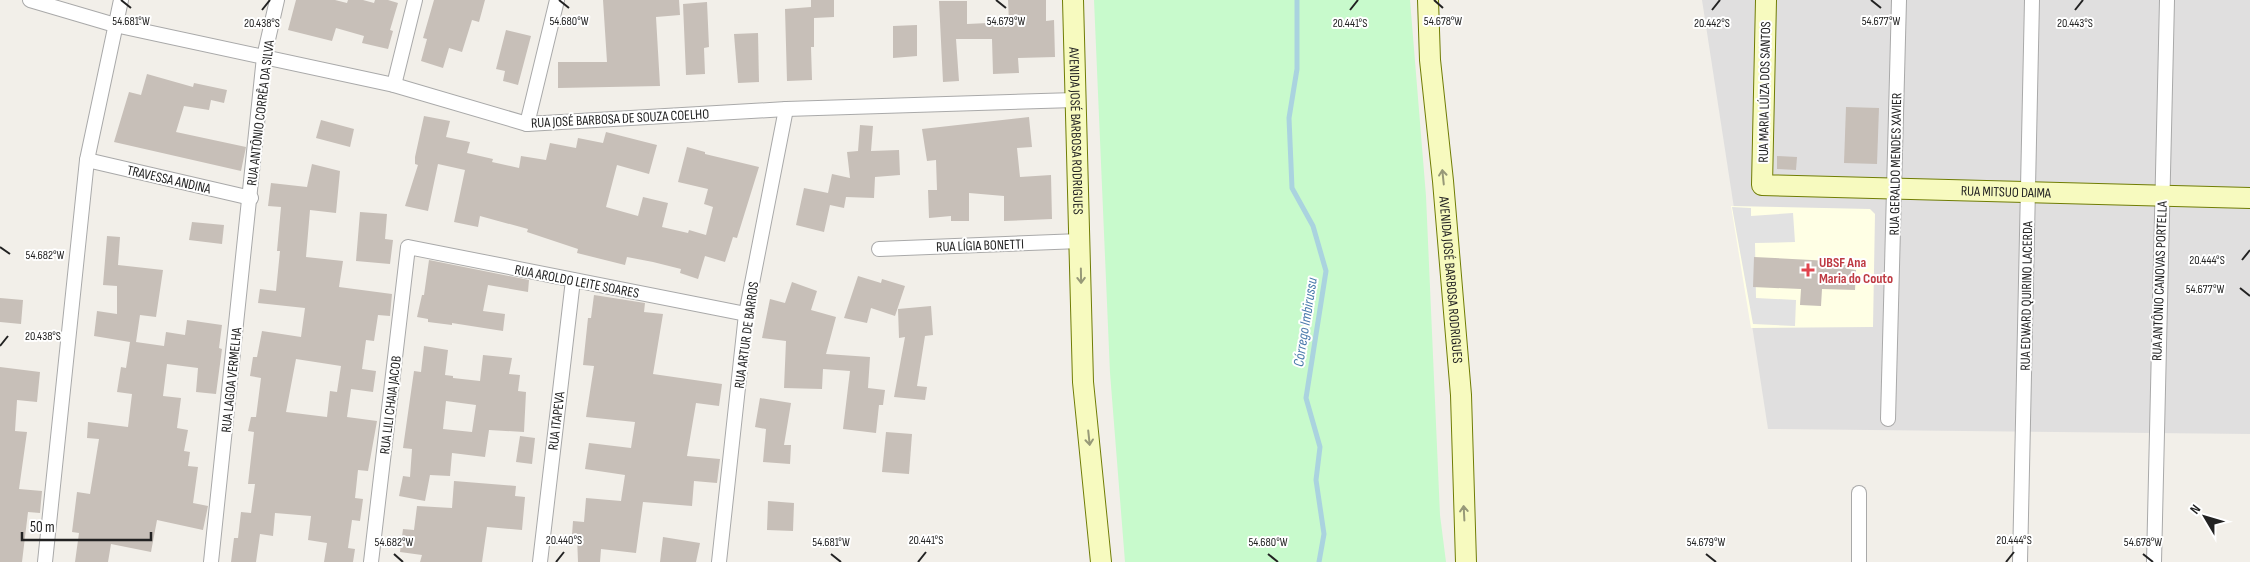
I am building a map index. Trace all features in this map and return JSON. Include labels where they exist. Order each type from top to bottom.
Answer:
[{"type":"main road","name":"AVENIDA JOSÉ BARBOSA RODRIGUES","points":[[1073,0],[1083,382],[1102,562]]},
{"type":"main road","name":"AVENIDA JOSÉ BARBOSA RODRIGUES","points":[[1428,0],[1430,60],[1443,181],[1461,395],[1466,562]]},
{"type":"main road","name":"RUA MARIA LÚIZA DOS SANTOS","points":[[1762,185],[1766,0]]},
{"type":"main road","name":"RUA MITSUO DAIMA","points":[[1762,185],[2250,198]]},
{"type":"street","name":"RUA JOSÉ BARBOSA DE SOUZA COELHO","points":[[30,0],[115,25],[394,85],[527,124],[786,109],[1075,100]]},
{"type":"street","points":[[45,562],[87,160],[121,0]]},
{"type":"street","name":"RUA ANTÔNIO CORRÊA DA SILVA","points":[[250,198],[264,57],[277,0]]},
{"type":"street","points":[[394,85],[415,0]]},
{"type":"street","points":[[527,124],[557,0]]},
{"type":"street","name":"RUA GERALDO MENDES XAVIER","points":[[1888,419],[1899,0]]},
{"type":"street","name":"RUA EDWARD QUIRINO LACERDA","points":[[2020,562],[2032,0]]},
{"type":"street","name":"RUA ANTÔNIO CANOVAS PORTELLA","points":[[2154,562],[2166,0]]},
{"type":"street","name":"RUA ARTUR DE BARROS","points":[[719,562],[746,314],[786,109]]},
{"type":"street","name":"TRAVESSA ANDINA","points":[[87,160],[250,198]]},
{"type":"street","name":"RUA LAGOA VERMELHA","points":[[211,562],[250,198]]},
{"type":"street","name":"RUA LÍGIA BONETTI","points":[[879,249],[1080,241]]},
{"type":"street","name":"RUA AROLDO LEITE SOARES","points":[[408,248],[746,314]]},
{"type":"street","name":"RUA LILI CHAIA JACOB","points":[[371,562],[408,248]]},
{"type":"street","name":"RUA ITAPEVA","points":[[540,562],[573,280]]},
{"type":"street","points":[[1859,493],[1859,562]]},
{"type":"shaded area","points":[[1702,0],[2250,0],[2250,434],[1768,429]]},
{"type":"shaded area","name":"UBSF Ana Maria do Couto","points":[[1731,206],[1870,209],[1875,214],[1873,327],[1751,328]]},
{"type":"shaded area","points":[[1732,207],[1751,208],[1751,216],[1793,213],[1795,242],[1755,243],[1756,298],[1796,300],[1795,326],[1753,324]]},
{"type":"green space","points":[[1094,0],[1410,0],[1426,196],[1440,515],[1446,562],[1125,562],[1110,373]]},
{"type":"building","points":[[296,0],[335,0],[347,3],[348,0],[363,0],[374,3],[375,0],[388,0],[398,3],[390,30],[393,31],[388,49],[362,43],[364,36],[336,28],[332,41],[288,30]]},
{"type":"building","points":[[434,0],[485,0],[479,22],[472,20],[462,52],[449,48],[443,68],[421,61],[427,39],[423,38]]},
{"type":"building","points":[[603,0],[679,0],[680,15],[656,17],[660,86],[558,88],[558,62],[607,62]]},
{"type":"building","points":[[811,0],[834,0],[834,17],[814,18],[814,47],[811,47],[812,80],[787,81],[785,9],[811,7]]},
{"type":"building","points":[[1008,0],[1046,0],[1046,21],[1054,20],[1055,57],[1018,58],[1019,73],[993,74],[992,39],[956,39],[959,81],[943,82],[939,1],[967,1],[967,24],[1009,22]]},
{"type":"building","points":[[707,2],[709,47],[704,48],[705,74],[686,75],[683,4]]},
{"type":"building","points":[[917,25],[917,56],[893,58],[893,26]]},
{"type":"building","points":[[506,30],[531,36],[518,85],[503,81],[505,71],[496,69]]},
{"type":"building","points":[[758,33],[759,82],[738,83],[734,34]]},
{"type":"building","points":[[147,74],[193,87],[194,83],[227,90],[224,103],[211,100],[209,110],[184,106],[176,132],[246,147],[241,171],[114,142],[129,92],[141,95]]},
{"type":"building","points":[[1846,107],[1879,108],[1877,164],[1844,163]]},
{"type":"building","points":[[424,116],[450,121],[446,137],[470,142],[467,153],[493,159],[492,162],[519,168],[521,156],[546,160],[550,143],[576,148],[578,138],[603,143],[606,132],[657,145],[649,174],[617,165],[606,207],[638,216],[643,197],[668,203],[662,227],[688,233],[689,230],[706,235],[713,207],[704,204],[708,189],[678,182],[687,147],[705,152],[705,154],[759,167],[737,238],[733,237],[725,262],[705,256],[698,279],[680,273],[681,269],[653,262],[627,257],[625,265],[577,253],[578,249],[527,232],[528,229],[480,216],[478,227],[454,222],[465,170],[438,164],[428,211],[405,206],[418,165],[415,164],[415,157]]},
{"type":"building","points":[[1029,117],[1032,147],[1017,148],[1020,177],[1051,175],[1052,219],[1004,221],[1004,196],[969,193],[969,221],[951,221],[951,216],[929,218],[928,190],[937,190],[936,160],[927,161],[922,129]]},
{"type":"building","points":[[321,120],[354,129],[350,147],[316,138]]},
{"type":"building","points":[[860,125],[873,126],[871,151],[899,150],[900,175],[875,177],[874,198],[846,197],[844,208],[830,205],[824,232],[796,225],[804,188],[828,193],[832,174],[850,178],[847,152],[858,151]]},
{"type":"building","points":[[1777,156],[1797,157],[1796,170],[1777,169]]},
{"type":"building","points":[[312,164],[340,171],[336,213],[310,210],[306,257],[343,261],[339,287],[392,294],[390,316],[378,315],[374,341],[366,340],[362,369],[376,371],[373,392],[351,389],[347,417],[377,421],[368,471],[358,470],[355,498],[363,499],[360,521],[352,520],[348,548],[355,549],[353,562],[324,562],[327,543],[308,540],[311,516],[275,513],[273,536],[260,534],[256,562],[231,562],[234,538],[238,538],[241,512],[251,513],[255,484],[248,484],[254,432],[248,431],[251,417],[256,417],[261,378],[250,376],[253,357],[257,357],[262,331],[301,337],[305,308],[258,303],[260,289],[276,291],[280,251],[277,251],[281,207],[268,206],[271,183],[307,187]],"holes":[[[296,359],[341,366],[337,392],[330,391],[327,417],[286,412]]]},
{"type":"building","points":[[360,212],[387,214],[385,239],[393,240],[390,264],[356,261]]},
{"type":"building","points":[[192,222],[224,225],[222,244],[189,240]]},
{"type":"building","points":[[107,236],[120,237],[118,265],[163,270],[156,317],[140,315],[136,342],[164,346],[166,332],[185,335],[187,320],[222,325],[219,348],[222,349],[216,394],[196,392],[198,368],[167,364],[163,396],[181,398],[177,428],[188,430],[184,451],[190,452],[188,466],[198,467],[193,503],[208,506],[203,530],[157,520],[151,552],[111,544],[108,562],[75,562],[79,533],[72,532],[77,492],[90,494],[99,439],[87,438],[88,422],[128,427],[132,394],[117,392],[121,367],[126,368],[130,342],[94,336],[97,311],[117,314],[117,286],[103,285]]},
{"type":"building","points":[[1754,257],[1849,262],[1849,269],[1856,270],[1855,290],[1822,289],[1821,306],[1800,305],[1801,289],[1753,287]]},
{"type":"building","points":[[429,260],[529,280],[528,292],[488,285],[483,311],[505,314],[503,331],[452,323],[452,325],[428,322],[428,319],[417,317],[422,295],[424,295]]},
{"type":"building","points":[[858,276],[881,283],[882,279],[905,286],[895,316],[871,308],[867,323],[844,318]]},
{"type":"building","points":[[792,282],[817,291],[811,310],[836,317],[826,354],[870,357],[868,388],[885,390],[883,405],[879,405],[876,433],[843,429],[850,371],[823,369],[822,389],[784,388],[786,341],[762,338],[770,299],[785,303]]},
{"type":"building","points":[[594,295],[645,303],[644,312],[663,314],[653,374],[722,384],[719,406],[696,403],[687,456],[720,459],[717,483],[694,481],[692,506],[643,502],[636,553],[601,549],[600,562],[578,562],[577,536],[572,535],[573,521],[584,522],[586,498],[621,501],[625,475],[585,469],[589,443],[631,448],[635,422],[586,417],[594,366],[583,365],[588,318],[591,318]]},
{"type":"building","points":[[0,298],[23,300],[21,324],[0,322]]},
{"type":"building","points":[[931,306],[933,335],[925,336],[917,386],[927,387],[925,400],[894,397],[905,337],[899,338],[898,309]]},
{"type":"building","points":[[424,346],[448,350],[445,375],[453,376],[453,378],[480,381],[483,355],[512,358],[509,374],[520,375],[518,391],[526,392],[524,432],[489,430],[485,457],[452,453],[450,476],[430,475],[425,501],[399,496],[403,476],[410,477],[412,449],[403,448],[414,371],[421,372]],"holes":[[[446,401],[476,405],[472,432],[443,429]]]},
{"type":"building","points":[[0,367],[40,372],[37,402],[17,400],[15,431],[27,432],[19,489],[42,491],[40,513],[28,512],[22,562],[0,562]]},
{"type":"building","points":[[760,398],[791,403],[784,445],[791,445],[790,464],[763,462],[766,429],[755,427]]},
{"type":"building","points":[[886,432],[912,434],[909,474],[882,472]]},
{"type":"building","points":[[520,436],[535,438],[532,464],[516,462]]},
{"type":"building","points":[[454,481],[516,486],[515,496],[525,497],[522,530],[487,527],[482,562],[420,562],[422,555],[400,552],[403,529],[414,530],[417,506],[452,508]]},
{"type":"building","points":[[768,501],[794,503],[793,531],[767,530]]},
{"type":"building","points":[[663,537],[700,543],[696,562],[660,562]]},
{"type":"waterway","name":"Córrego Imbirussu","points":[[1297,0],[1297,69],[1289,118],[1292,188],[1313,226],[1326,271],[1306,398],[1320,447],[1316,480],[1324,534],[1319,562]]},
{"type":"place","name":"UBSF Ana Maria do Couto","points":[[1808,270]]}]
